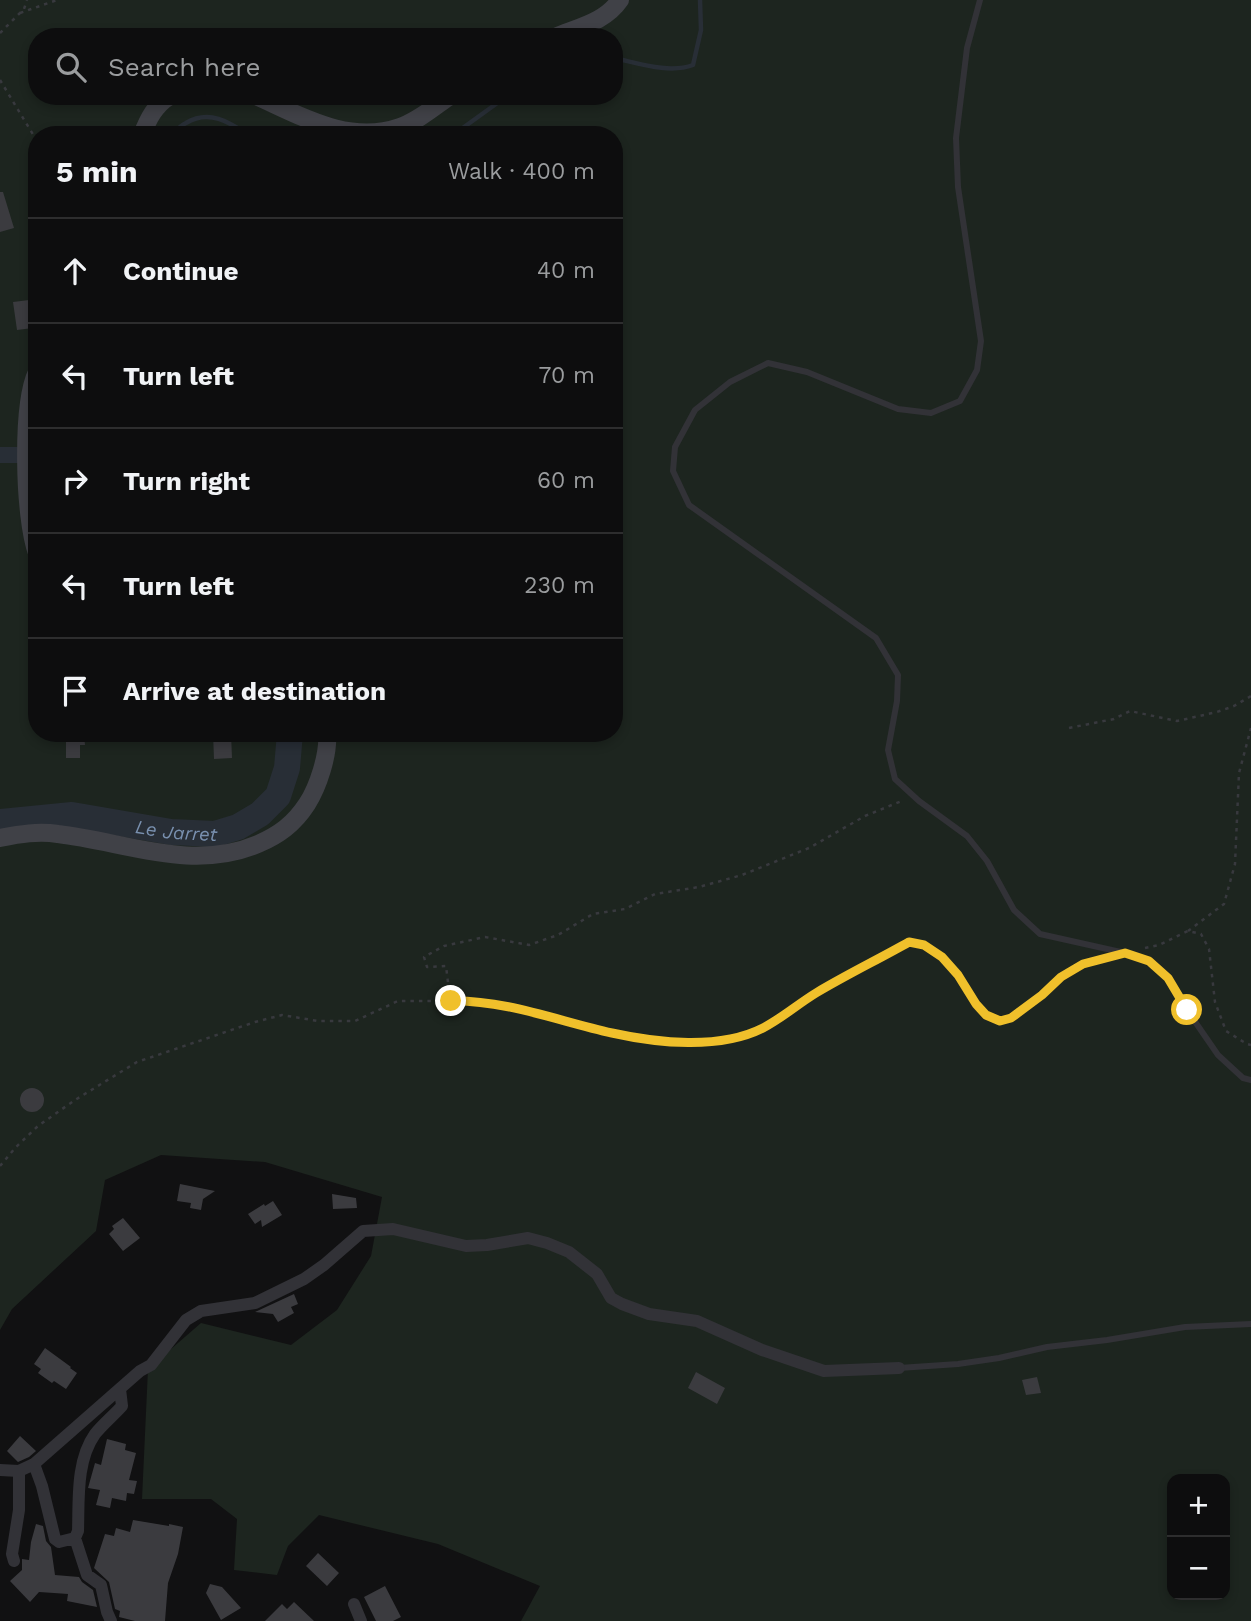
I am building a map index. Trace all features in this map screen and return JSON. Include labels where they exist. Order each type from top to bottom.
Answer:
[{"type":"main road","points":[[580,28],[596,22],[620,0]]},
{"type":"main road","points":[[146,126],[149,117],[160,105]]},
{"type":"main road","points":[[278,105],[328,126]]},
{"type":"main road","points":[[402,126],[438,105]]},
{"type":"main road","points":[[28,426],[28,504]]},
{"type":"main road","points":[[0,838],[29,833],[57,833],[186,856],[219,856],[246,850],[274,838],[296,820],[311,798],[323,767],[328,742]]},
{"type":"street","points":[[0,1470],[19,1471],[34,1464],[140,1371],[151,1365],[186,1320],[201,1311],[255,1303],[314,1272],[363,1231],[393,1229],[466,1246],[528,1238],[569,1252],[597,1274],[611,1298],[649,1314],[697,1321],[762,1350],[824,1371],[899,1368]]},
{"type":"street","points":[[111,1621],[101,1585],[87,1575],[75,1538],[78,1531],[84,1461],[95,1434],[122,1406],[120,1389]]},
{"type":"street","points":[[34,1464],[55,1539],[59,1542],[75,1538]]},
{"type":"street","points":[[14,1561],[12,1554],[19,1510],[19,1471]]},
{"type":"street","points":[[354,1604],[361,1621]]},
{"type":"lane","points":[[980,0],[967,48],[957,138],[958,187],[981,341],[977,370],[960,401],[931,413],[898,409],[807,372],[768,363],[730,382],[695,410],[675,447],[673,471],[689,505],[876,638],[898,675],[897,701],[888,750],[895,779],[967,836],[987,861],[1014,910],[1040,934],[1149,961],[1168,978],[1218,1055],[1243,1078],[1251,1080]]},
{"type":"lane","points":[[899,1368],[958,1364],[1047,1347],[1185,1327],[1251,1324]]},
{"type":"path","points":[[0,33],[20,14],[27,0]]},
{"type":"path","points":[[20,14],[57,0]]},
{"type":"path","points":[[0,80],[28,126]]},
{"type":"path","points":[[1069,728],[1114,719],[1130,711],[1177,721],[1217,712],[1251,696]]},
{"type":"path","points":[[0,1166],[38,1126],[97,1085],[137,1062],[282,1014],[318,1021],[355,1021],[398,1001],[474,1000],[551,1016],[612,1033],[696,1043],[734,1038],[762,1028],[815,993],[909,942],[924,945],[942,957],[986,1015],[1000,1021],[1011,1018],[1061,977],[1083,964],[1159,945],[1188,931],[1224,904],[1235,864],[1239,773],[1251,728]]},
{"type":"path","points":[[451,1001],[446,966],[427,967],[424,957],[444,946],[485,937],[529,944],[548,939],[593,914],[625,909],[655,894],[699,887],[742,875],[809,848],[865,816],[914,796]]},
{"type":"path","points":[[1188,931],[1201,934],[1209,949],[1215,1002],[1226,1031],[1251,1045]]},
{"type":"shaded area","points":[[0,0],[1251,0],[1251,1621],[521,1621],[540,1586],[438,1544],[319,1515],[288,1546],[277,1575],[234,1570],[237,1519],[211,1499],[142,1499],[148,1369],[201,1323],[291,1345],[337,1310],[371,1256],[382,1197],[265,1162],[161,1155],[105,1180],[96,1231],[12,1309],[0,1330]]},
{"type":"building","points":[[0,192],[3,192],[14,228],[0,232]]},
{"type":"building","points":[[28,300],[28,329],[17,330],[13,302]]},
{"type":"building","points":[[66,742],[85,742],[85,745],[80,745],[80,758],[66,758]]},
{"type":"building","points":[[213,742],[231,742],[232,758],[214,759]]},
{"type":"building","points":[[32,1088],[40,1092],[44,1100],[40,1108],[32,1112],[24,1108],[20,1100],[24,1092]]},
{"type":"building","points":[[180,1184],[215,1191],[203,1199],[201,1210],[190,1208],[191,1203],[177,1201]]},
{"type":"building","points":[[332,1194],[356,1198],[357,1208],[333,1209]]},
{"type":"building","points":[[273,1201],[282,1215],[262,1227],[261,1220],[255,1224],[248,1214]]},
{"type":"building","points":[[123,1218],[140,1238],[123,1251],[109,1234],[114,1229],[112,1226]]},
{"type":"building","points":[[294,1294],[298,1304],[291,1307],[294,1313],[278,1322],[273,1314],[255,1312]]},
{"type":"building","points":[[45,1348],[77,1373],[66,1389],[38,1373],[41,1369],[34,1364]]},
{"type":"building","points":[[696,1372],[725,1388],[717,1404],[688,1388]]},
{"type":"building","points":[[1037,1377],[1041,1393],[1026,1395],[1022,1380]]},
{"type":"building","points":[[20,1436],[36,1451],[18,1462],[7,1451]]},
{"type":"building","points":[[107,1439],[126,1444],[125,1450],[136,1453],[129,1480],[137,1481],[134,1494],[127,1493],[126,1501],[112,1498],[110,1508],[96,1505],[100,1490],[88,1488],[95,1463],[101,1465]]},
{"type":"building","points":[[133,1520],[183,1527],[178,1554],[168,1583],[165,1621],[135,1621],[119,1617],[120,1611],[115,1609],[109,1582],[94,1568],[105,1534],[114,1536],[116,1528],[130,1532]]},
{"type":"building","points":[[36,1524],[43,1526],[46,1541],[51,1547],[55,1575],[79,1577],[93,1590],[97,1607],[67,1601],[68,1594],[39,1592],[30,1602],[10,1581],[22,1570],[22,1559],[29,1560]]},
{"type":"building","points":[[318,1553],[339,1573],[327,1586],[306,1566]]},
{"type":"building","points":[[210,1584],[222,1587],[241,1608],[221,1620],[206,1593]]},
{"type":"building","points":[[385,1586],[401,1617],[393,1621],[376,1621],[364,1597]]},
{"type":"building","points":[[294,1602],[314,1621],[265,1621],[282,1604],[287,1609]]},
{"type":"waterway","name":"Le Jarret","points":[[623,60],[664,68],[693,65],[701,30],[700,0]]},
{"type":"waterway","name":"Le Jarret","points":[[465,126],[495,105]]},
{"type":"waterway","name":"Le Jarret","points":[[181,126],[203,117],[219,119],[233,126]]},
{"type":"waterway","points":[[0,455],[28,455]]},
{"type":"waterway","name":"Le Jarret","points":[[0,822],[72,815],[171,832],[215,834],[238,827],[260,814],[278,796],[287,768],[289,742]]},
{"type":"route","points":[[451,1001],[474,1000],[551,1016],[612,1033],[696,1043],[734,1038],[762,1028],[815,993],[909,942],[924,945],[942,957],[958,975],[976,1004],[986,1015],[1000,1021],[1011,1018],[1061,977],[1083,964],[1125,953],[1149,961],[1168,978],[1187,1010]]}]
